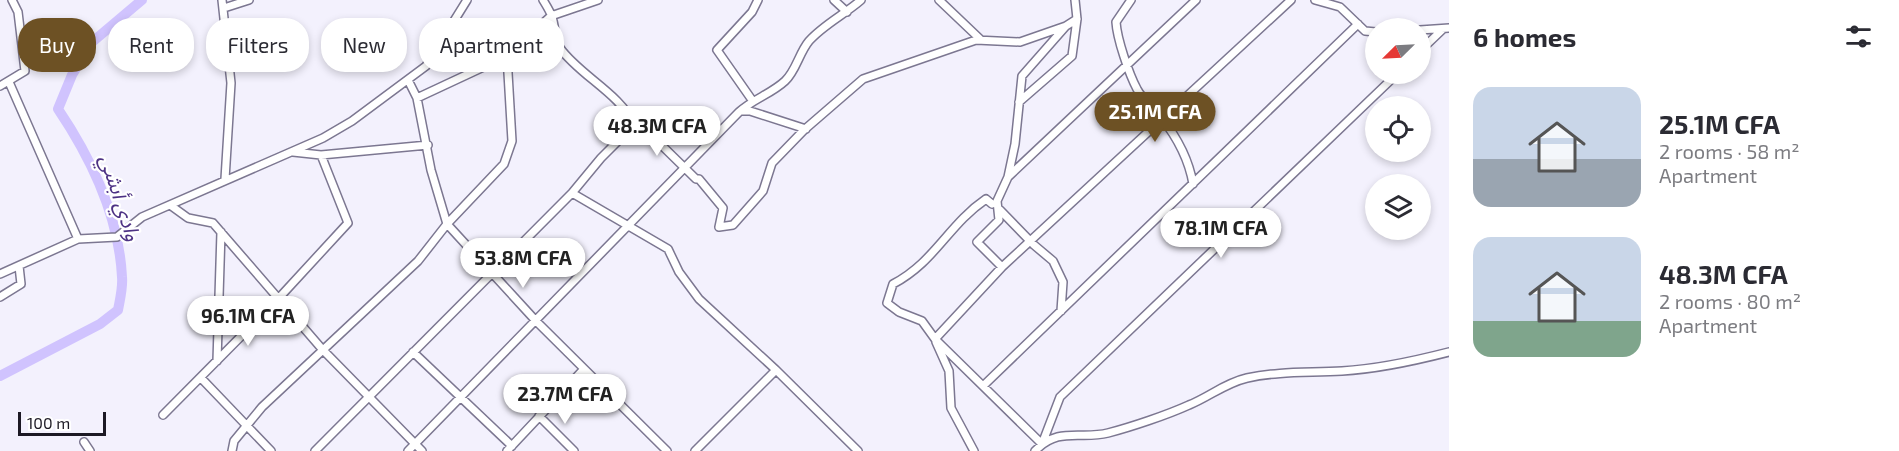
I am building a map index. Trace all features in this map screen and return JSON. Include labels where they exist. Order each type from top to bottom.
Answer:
[{"type":"street","points":[[0,86],[22,75],[26,68],[18,12],[12,0]]},
{"type":"street","points":[[225,179],[226,146],[232,109],[229,42],[223,4],[249,0]]},
{"type":"street","points":[[0,274],[78,239],[117,237],[142,217],[225,179],[292,152],[352,121],[426,66],[467,0]]},
{"type":"street","points":[[543,0],[551,16],[559,47],[586,75],[603,86],[630,116],[634,125],[645,129],[706,187],[723,208],[719,227],[733,225],[763,191],[772,163],[806,129],[863,79],[980,39],[1008,43],[1020,42],[1066,26],[1077,19]]},
{"type":"street","points":[[551,16],[598,0]]},
{"type":"street","points":[[752,100],[717,50],[752,12],[758,0]]},
{"type":"street","points":[[834,0],[847,12]]},
{"type":"street","points":[[408,451],[752,100],[771,92],[788,78],[798,56],[811,39],[861,0]]},
{"type":"street","points":[[939,0],[980,39]]},
{"type":"street","points":[[1019,102],[1070,60],[1077,19],[1076,0]]},
{"type":"street","points":[[1131,0],[1116,22],[1116,34],[1137,90],[1162,119],[1190,167],[1193,184]]},
{"type":"street","points":[[1008,177],[1196,0]]},
{"type":"street","points":[[935,339],[1002,267],[1291,0]]},
{"type":"street","points":[[1315,0],[1340,7],[1365,31]]},
{"type":"street","points":[[983,386],[1358,24]]},
{"type":"street","points":[[1002,267],[977,242],[999,220],[997,201],[1008,177],[1015,144],[1022,76],[1066,26]]},
{"type":"street","points":[[1431,29],[1446,28]]},
{"type":"street","points":[[1431,41],[1446,28]]},
{"type":"street","points":[[417,98],[473,72]]},
{"type":"street","points":[[232,451],[234,441],[246,426],[322,349],[418,261],[447,224],[504,164],[512,141],[508,72]]},
{"type":"street","points":[[408,80],[417,98],[417,108],[428,145],[431,170],[447,224],[536,321],[667,451]]},
{"type":"street","points":[[9,82],[78,239]]},
{"type":"street","points":[[1035,451],[1042,444],[1060,397],[1387,84]]},
{"type":"street","points":[[741,111],[750,111],[806,129]]},
{"type":"street","points":[[315,451],[572,193],[601,158],[634,125]]},
{"type":"street","points":[[292,152],[321,155],[428,145]]},
{"type":"street","points":[[163,415],[278,299],[348,223],[321,155]]},
{"type":"street","points":[[572,193],[668,249],[679,272],[699,299],[776,370],[858,451]]},
{"type":"street","points":[[992,204],[986,199],[967,212],[927,262],[911,275],[893,284],[887,303],[898,312],[922,321],[935,339],[1042,444]]},
{"type":"street","points":[[170,205],[188,218],[213,223],[322,349],[370,395],[422,451]]},
{"type":"street","points":[[1000,210],[1053,261],[1063,282],[1061,311]]},
{"type":"street","points":[[217,361],[221,231]]},
{"type":"street","points":[[0,297],[21,284],[19,266]]},
{"type":"street","points":[[935,339],[949,371],[951,408],[974,451]]},
{"type":"street","points":[[412,352],[461,397],[510,448],[584,369]]},
{"type":"street","points":[[1042,444],[1073,434],[1107,433],[1168,414],[1246,378],[1303,370],[1341,371],[1400,363],[1449,352]]},
{"type":"street","points":[[694,451],[776,370]]},
{"type":"street","points":[[201,378],[272,451]]},
{"type":"street","points":[[539,416],[574,451]]},
{"type":"street","points":[[84,442],[90,451]]},
{"type":"waterway","name":"وادي أبشي","points":[[0,376],[100,324],[118,310],[122,277],[120,255],[109,210],[82,147],[58,109],[72,75],[91,43],[142,0]]}]
